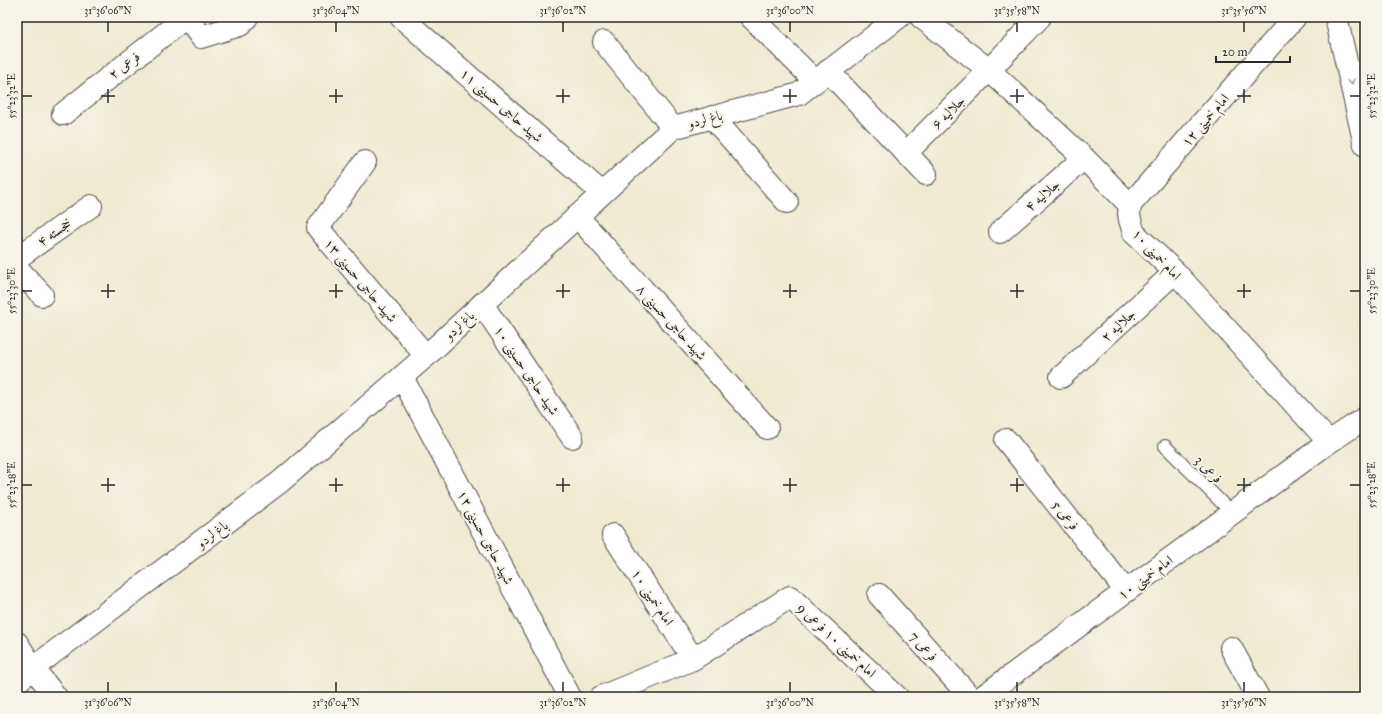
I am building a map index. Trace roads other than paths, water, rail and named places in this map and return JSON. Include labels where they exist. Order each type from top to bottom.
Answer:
[{"type":"street","points":[[186,17],[201,37],[240,25],[247,17]]},
{"type":"street","name":"فرعی ۲","points":[[63,114],[186,17]]},
{"type":"street","name":"شهید حاجی حسینی ۱۱","points":[[402,17],[602,193]]},
{"type":"street","points":[[751,17],[822,76],[926,174]]},
{"type":"street","name":"باغ لردو","points":[[25,675],[280,482],[426,356],[672,128],[799,94],[899,17]]},
{"type":"street","points":[[921,17],[990,70],[1084,158],[1130,205]]},
{"type":"street","name":"جلالیه ۶","points":[[906,154],[990,70],[1040,17]]},
{"type":"street","name":"امام خمینی ۱۲","points":[[1130,205],[1295,17]]},
{"type":"street","points":[[1336,17],[1365,145]]},
{"type":"street","points":[[604,42],[672,128]]},
{"type":"street","points":[[712,117],[787,202]]},
{"type":"street","name":"جلالیه ۴","points":[[1000,232],[1084,158]]},
{"type":"street","name":"شهید حاجی حسینی ۱۳","points":[[365,162],[318,228],[426,356]]},
{"type":"street","name":"امام خمینی ۱۰","points":[[1130,205],[1129,214],[1134,233],[1175,272],[1328,442]]},
{"type":"street","name":"خجسته ۴","points":[[17,258],[91,206]]},
{"type":"street","name":"شهید حاجی حسینی ۸","points":[[577,216],[767,428]]},
{"type":"street","points":[[17,268],[42,295]]},
{"type":"street","name":"جلالیه ۲","points":[[1062,378],[1175,272]]},
{"type":"street","name":"شهید حاجی حسینی ۱۰","points":[[482,304],[572,437]]},
{"type":"street","name":"شهید حاجی حسینی ۱۲","points":[[402,377],[570,697]]},
{"type":"street","name":"امام خمینی ۱۰","points":[[982,697],[1328,442],[1365,418]]},
{"type":"street","name":"فرعی 5","points":[[1006,440],[1126,591]]},
{"type":"street","name":"امام خمینی ۱۰","points":[[613,535],[693,659]]},
{"type":"street","name":"فرعی 7","points":[[879,595],[970,697]]},
{"type":"street","name":"امام خمینی ۱۰ فرعی 9","points":[[693,659],[790,597],[897,697]]},
{"type":"street","points":[[17,643],[25,675],[56,697]]},
{"type":"street","points":[[1231,648],[1258,697]]},
{"type":"street","points":[[601,697],[693,659]]},
{"type":"lane","name":"فرعی 3","points":[[1165,446],[1232,513]]}]
